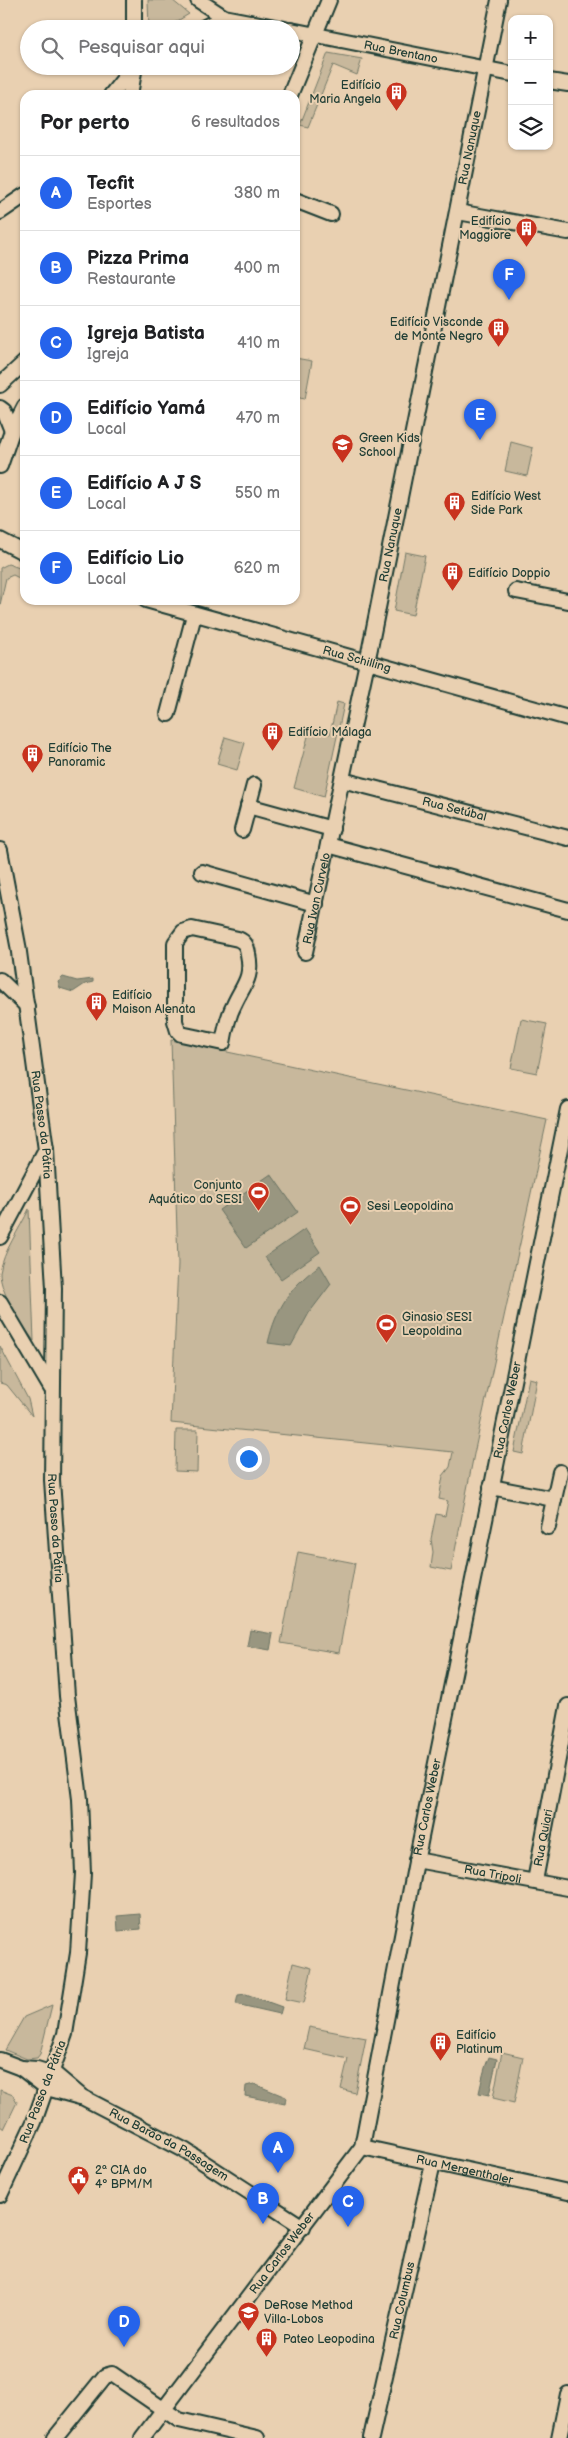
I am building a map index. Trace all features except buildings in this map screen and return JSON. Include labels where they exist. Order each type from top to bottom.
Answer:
[{"type":"street","points":[[134,0],[134,20]]},
{"type":"street","points":[[198,0],[224,17],[239,20]]},
{"type":"street","points":[[300,72],[329,0]]},
{"type":"street","name":"Rua Nanuque","points":[[328,845],[367,663],[458,212],[498,0]]},
{"type":"street","points":[[218,20],[224,17]]},
{"type":"street","name":"Rua Brentano","points":[[300,32],[508,73]]},
{"type":"street","points":[[115,90],[127,75]]},
{"type":"street","points":[[131,90],[133,75]]},
{"type":"street","points":[[292,90],[299,75]]},
{"type":"street","points":[[553,82],[568,84]]},
{"type":"street","points":[[0,212],[20,199]]},
{"type":"street","points":[[300,202],[331,214]]},
{"type":"street","points":[[458,212],[568,232]]},
{"type":"street","points":[[0,385],[20,367]]},
{"type":"street","points":[[0,408],[4,411],[12,431]]},
{"type":"street","points":[[0,466],[12,431],[20,416]]},
{"type":"street","points":[[0,540],[20,550]]},
{"type":"street","points":[[516,590],[568,601]]},
{"type":"street","name":"Rua Schilling","points":[[162,605],[568,718]]},
{"type":"street","points":[[168,714],[194,615]]},
{"type":"street","name":"Rua Setúbal","points":[[342,780],[568,838]]},
{"type":"street","points":[[242,830],[254,786]]},
{"type":"street","points":[[248,806],[332,829]]},
{"type":"street","points":[[328,845],[568,910]]},
{"type":"street","name":"Rua Ivan Curvelo","points":[[305,952],[328,845]]},
{"type":"street","name":"Rua Passo da Pátria","points":[[0,850],[27,1006],[46,1150],[54,1285],[52,1480],[67,1696],[80,1799],[82,1873],[78,1953],[65,2034],[47,2088],[0,2195]]},
{"type":"street","points":[[202,872],[316,904]]},
{"type":"street","points":[[192,929],[243,941],[248,949],[251,967],[246,983],[233,1005],[223,1043],[199,1039],[178,1031],[175,1021],[175,943],[182,932],[192,929]]},
{"type":"street","points":[[0,980],[27,1006]]},
{"type":"street","name":"Rua Carlos Weber","points":[[142,2438],[362,2147],[416,1860],[568,1108]]},
{"type":"street","points":[[0,1237],[46,1150]]},
{"type":"street","points":[[0,1302],[52,1389]]},
{"type":"street","points":[[548,1528],[560,1472]]},
{"type":"street","points":[[491,1487],[554,1499]]},
{"type":"street","name":"Rua Quiari","points":[[535,1881],[568,1706]]},
{"type":"street","name":"Rua Tripoli","points":[[416,1860],[568,1888]]},
{"type":"street","name":"Rua Barão da Passagem","points":[[0,2060],[21,2068],[47,2088],[82,2097]]},
{"type":"street","name":"Rua Barão da Passagem","points":[[21,2068],[37,2069],[52,2074],[82,2097],[186,2151],[303,2227]]},
{"type":"street","name":"Rua Mergenthaler","points":[[362,2147],[568,2192]]},
{"type":"street","name":"Rua Columbus","points":[[371,2438],[434,2162]]},
{"type":"street","points":[[55,2438],[109,2374],[117,2375],[179,2420],[258,2438]]},
{"type":"street","points":[[559,2438],[568,2394]]},
{"type":"shaded area","points":[[148,0],[172,0],[189,14],[179,20],[149,20]]},
{"type":"shaded area","points":[[328,53],[362,59],[357,75],[333,65],[308,127],[300,125]]},
{"type":"shaded area","points":[[300,359],[312,361],[305,399],[300,398]]},
{"type":"shaded area","points":[[511,442],[533,448],[527,476],[505,471]]},
{"type":"shaded area","points":[[405,552],[425,556],[413,615],[394,611]]},
{"type":"shaded area","points":[[8,564],[20,568],[20,578],[13,575],[6,578],[0,605],[0,568]]},
{"type":"shaded area","points":[[337,702],[344,704],[324,797],[294,788],[310,729],[330,734]]},
{"type":"shaded area","points":[[225,737],[245,743],[237,770],[217,764]]},
{"type":"shaded area","points":[[63,977],[77,981],[93,979],[93,982],[85,984],[73,992],[60,988],[58,982]]},
{"type":"shaded area","points":[[521,1019],[547,1024],[537,1073],[511,1068]]},
{"type":"shaded area","name":"Sesi Leopoldina","points":[[171,1040],[547,1120],[474,1454],[451,1571],[431,1567],[433,1552],[431,1539],[436,1514],[445,1516],[448,1501],[439,1499],[443,1476],[450,1467],[453,1452],[171,1423],[178,1264]]},
{"type":"shaded area","name":"Conjunto Aquático do SESI","points":[[271,1174],[298,1212],[246,1248],[219,1210]]},
{"type":"shaded area","points":[[29,1209],[34,1341],[8,1299],[0,1273],[8,1248]]},
{"type":"shaded area","points":[[305,1229],[320,1252],[281,1279],[265,1257]]},
{"type":"shaded area","points":[[320,1265],[331,1284],[309,1313],[291,1346],[268,1343],[275,1319],[286,1299],[301,1281]]},
{"type":"shaded area","points":[[0,1346],[28,1399],[32,1416],[7,1385],[0,1383]]},
{"type":"shaded area","points":[[529,1378],[537,1380],[523,1454],[514,1452]]},
{"type":"shaded area","points":[[176,1430],[198,1430],[197,1472],[175,1471]]},
{"type":"shaded area","points":[[298,1552],[355,1563],[339,1653],[281,1643]]},
{"type":"shaded area","points":[[250,1630],[273,1634],[270,1650],[247,1646]]},
{"type":"shaded area","points":[[140,1914],[141,1929],[118,1931],[117,1916]]},
{"type":"shaded area","points":[[293,1963],[312,1968],[304,2003],[285,1999]]},
{"type":"shaded area","points":[[246,1994],[282,2007],[280,2014],[236,2004],[238,1995]]},
{"type":"shaded area","points":[[52,2005],[40,2054],[37,2058],[27,2059],[5,2050],[24,2017]]},
{"type":"shaded area","points":[[309,2027],[366,2038],[355,2093],[341,2089],[348,2059],[304,2049]]},
{"type":"shaded area","points":[[502,2052],[523,2057],[514,2103],[493,2098]]},
{"type":"shaded area","points":[[489,2057],[497,2059],[489,2095],[479,2093]]},
{"type":"shaded area","points":[[254,2084],[286,2097],[285,2104],[245,2096],[246,2086]]},
{"type":"shaded area","points":[[0,2090],[13,2095],[17,2102],[4,2129],[0,2126]]},
{"type":"place","name":"Edifício Maria Angela","points":[[397,111]]},
{"type":"place","name":"Edifício Maggiore","points":[[527,247]]},
{"type":"place","name":"Edifício Lio","points":[[509,300]]},
{"type":"place","name":"Edifício Visconde de Monte Negro","points":[[499,348]]},
{"type":"place","name":"Edifício A J S","points":[[480,440]]},
{"type":"place","name":"Green Kids School","points":[[343,464]]},
{"type":"place","name":"Edifício West Side Park","points":[[455,522]]},
{"type":"place","name":"Edifício Doppio","points":[[452,592]]},
{"type":"place","name":"Edifício Málaga","points":[[272,751]]},
{"type":"place","name":"Edifício The Panoramic","points":[[32,774]]},
{"type":"place","name":"Edifício Maison Alenata","points":[[96,1021]]},
{"type":"place","name":"Conjunto Aquático do SESI","points":[[258,1211]]},
{"type":"place","name":"Sesi Leopoldina","points":[[351,1225]]},
{"type":"place","name":"Ginasio SESI Leopoldina","points":[[386,1343]]},
{"type":"place","name":"Edifício Platinum","points":[[440,2061]]},
{"type":"place","name":"Tecfit","points":[[278,2173]]},
{"type":"place","name":"2ª CIA do 4º BPM/M","points":[[79,2196]]},
{"type":"place","name":"Pizza Prima","points":[[263,2224]]},
{"type":"place","name":"Igreja Batista","points":[[348,2227]]},
{"type":"place","name":"DeRose Method Villa-Lobos","points":[[248,2331]]},
{"type":"place","name":"Edifício Yamá","points":[[124,2347]]},
{"type":"place","name":"Pateo Leopodina","points":[[267,2358]]}]
